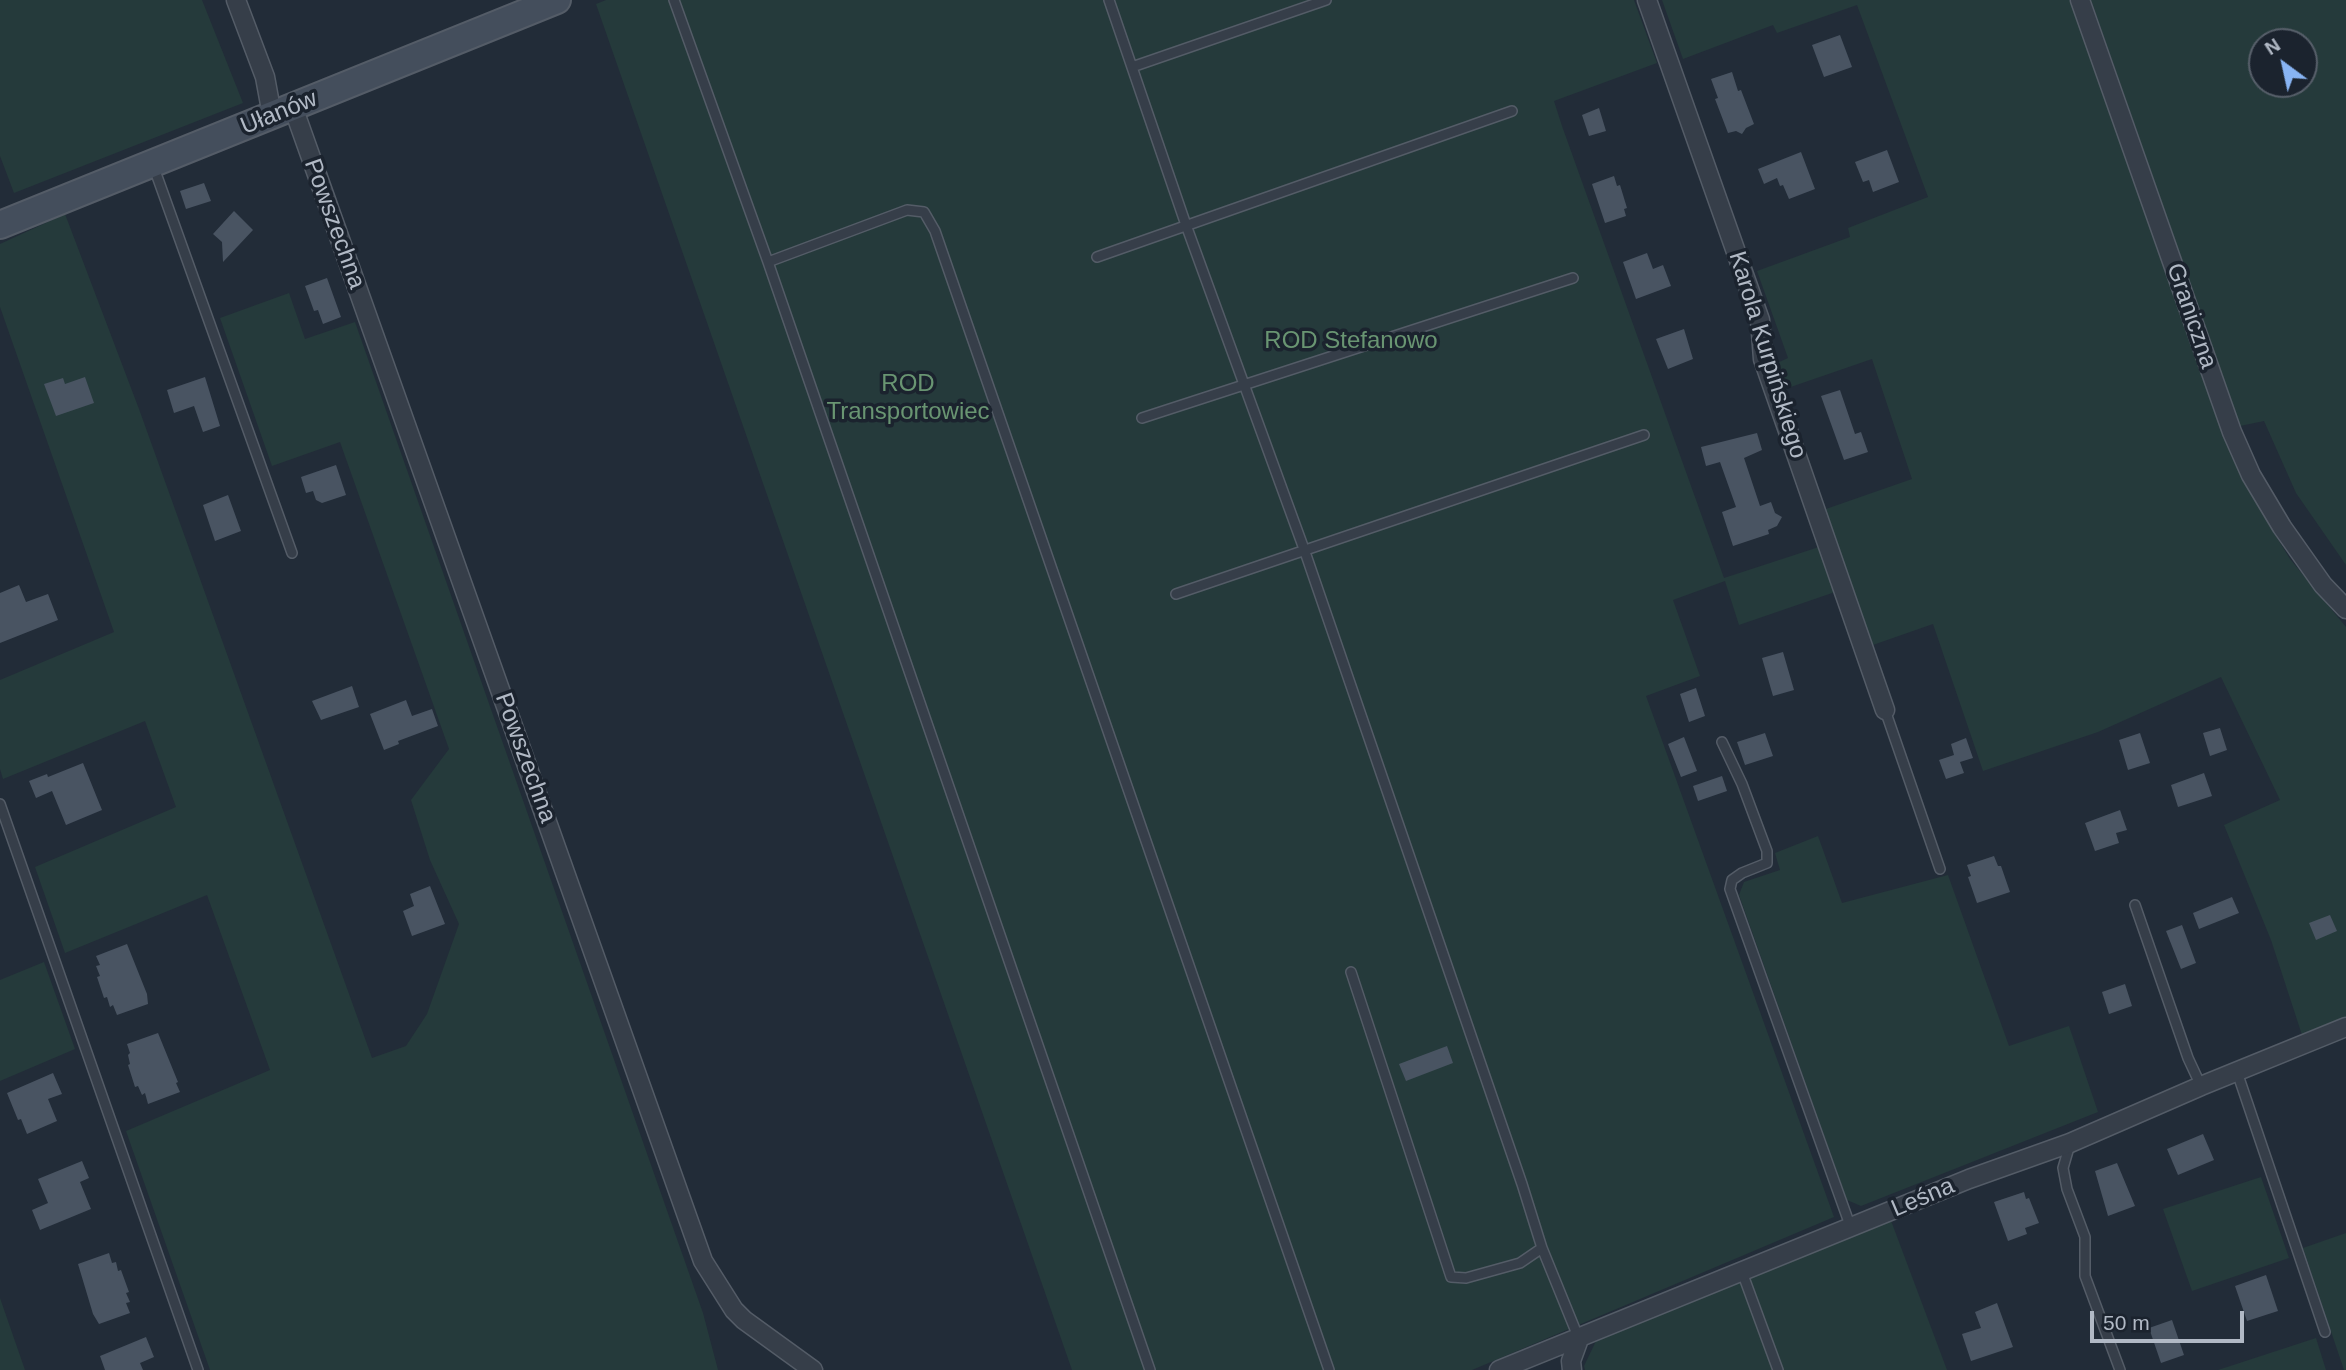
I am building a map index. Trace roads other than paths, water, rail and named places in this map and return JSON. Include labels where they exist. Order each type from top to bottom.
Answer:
[{"type":"street","name":"Powszechna","points":[[236,0],[265,77],[283,111],[703,1261],[734,1310],[744,1320],[813,1370]]},
{"type":"street","name":"Karola Kurpińskiego","points":[[1647,0],[1760,320],[1763,359],[1885,710]]},
{"type":"street","name":"Graniczna","points":[[2080,0],[2232,432],[2252,475],[2282,527],[2323,585],[2346,609]]},
{"type":"street","name":"Ułanów","points":[[0,225],[554,1]]},
{"type":"street","name":"Leśna","points":[[1499,1370],[1969,1179],[2070,1143],[2346,1027]]},
{"type":"street","points":[[1572,1370],[1579,1339]]},
{"type":"lane","points":[[674,0],[768,262],[1150,1370]]},
{"type":"lane","points":[[1109,0],[1186,225],[1304,549],[1542,1248],[1579,1339]]},
{"type":"lane","points":[[1132,66],[1326,0]]},
{"type":"lane","points":[[1097,257],[1512,111]]},
{"type":"lane","points":[[153,163],[292,553]]},
{"type":"lane","points":[[768,262],[906,210],[924,212],[935,231],[1329,1370]]},
{"type":"lane","points":[[1142,418],[1573,278]]},
{"type":"lane","points":[[1176,594],[1644,435]]},
{"type":"lane","points":[[1885,710],[1940,869]]},
{"type":"lane","points":[[1722,742],[1768,851],[1767,863],[1732,880],[1730,889],[1851,1228]]},
{"type":"lane","points":[[0,804],[198,1370]]},
{"type":"lane","points":[[2135,905],[2188,1058],[2201,1086]]},
{"type":"lane","points":[[1351,972],[1451,1277],[1465,1278],[1520,1263],[1542,1248]]},
{"type":"lane","points":[[2237,1072],[2325,1332]]},
{"type":"lane","points":[[2070,1143],[2063,1168],[2067,1189],[2085,1237],[2085,1276],[2120,1370]]},
{"type":"lane","points":[[1742,1272],[1778,1370]]},
{"type":"park label","name":"ROD Stefanowo","points":[[1351,341]]},
{"type":"park label","name":"ROD Transportowiec","points":[[908,398]]}]
